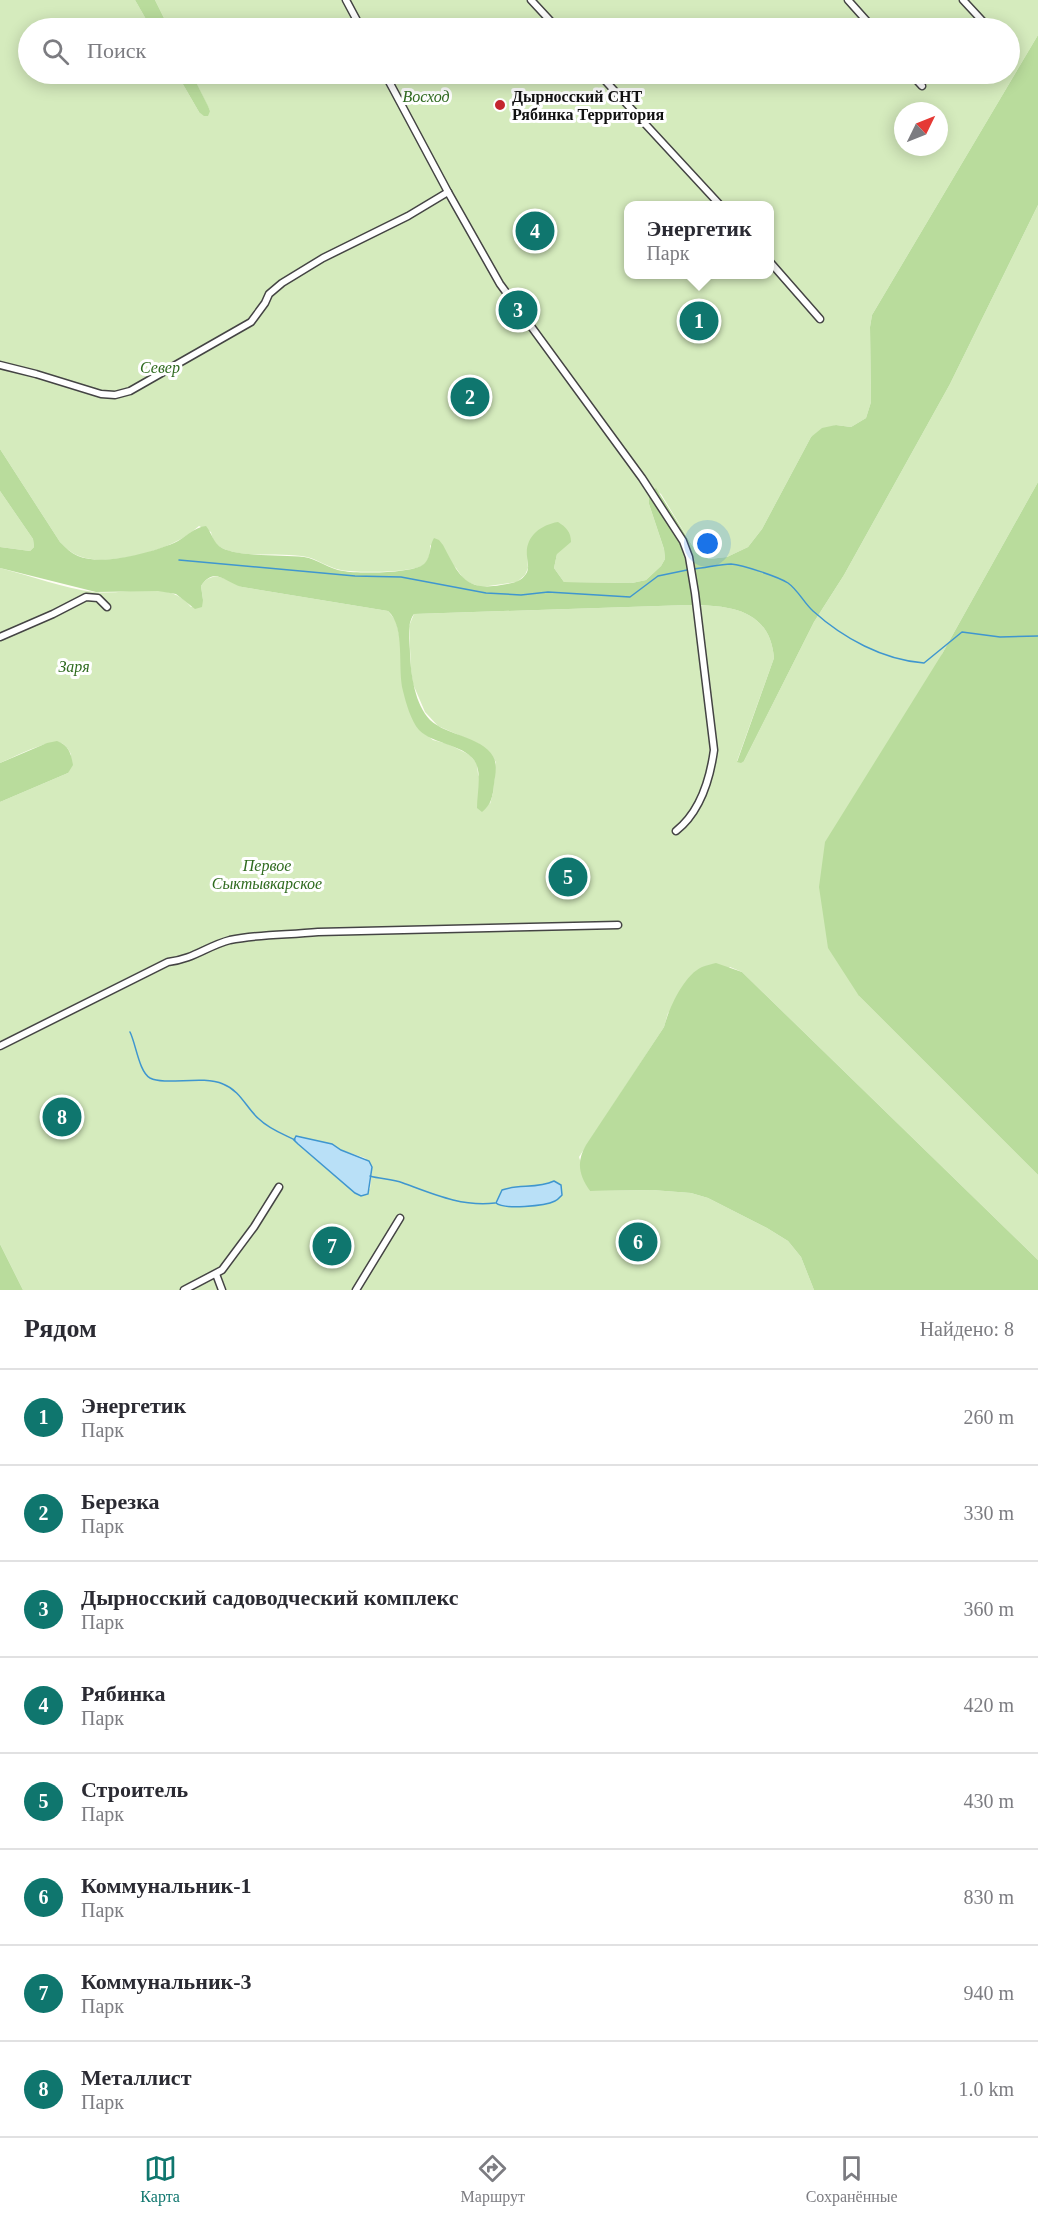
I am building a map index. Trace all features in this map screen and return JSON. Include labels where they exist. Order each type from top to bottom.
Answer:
[{"type":"street","points":[[346,0],[356,18]]},
{"type":"street","points":[[531,0],[548,18]]},
{"type":"street","points":[[848,0],[864,18]]},
{"type":"street","points":[[963,0],[979,18]]},
{"type":"street","points":[[390,84],[500,284],[642,478],[683,541],[689,557],[695,593],[714,750],[712,765],[697,806],[676,831]]},
{"type":"street","points":[[608,84],[716,201]]},
{"type":"street","points":[[0,365],[101,394],[115,395],[130,391],[251,322],[269,294],[282,283],[323,258],[408,216],[448,192]]},
{"type":"street","points":[[774,267],[820,319]]},
{"type":"street","points":[[0,637],[86,597],[98,598],[107,607]]},
{"type":"street","points":[[0,1046],[168,962],[185,960],[228,941],[318,932],[618,925]]},
{"type":"street","points":[[184,1290],[216,1274],[226,1266],[279,1187]]},
{"type":"street","points":[[356,1290],[400,1218]]},
{"type":"street","points":[[216,1274],[222,1290]]},
{"type":"green space","points":[[0,0],[135,0],[145,18],[18,18],[18,84],[183,84],[199,112],[210,111],[197,84],[1009,84],[872,315],[870,327],[871,402],[866,418],[851,427],[836,425],[811,437],[762,529],[748,547],[727,557],[709,559],[692,545],[661,494],[653,488],[649,504],[664,549],[665,559],[646,580],[632,583],[564,582],[554,568],[557,554],[527,556],[528,568],[525,575],[517,582],[481,587],[465,581],[456,568],[430,545],[427,561],[417,568],[383,572],[348,571],[332,568],[307,557],[229,551],[217,544],[211,532],[199,526],[182,539],[154,551],[127,557],[89,559],[60,542],[0,449]]},
{"type":"green space","points":[[135,0],[155,0],[164,18],[145,18]]},
{"type":"green space","points":[[155,0],[1038,0],[1038,35],[1020,65],[1020,18],[164,18]]},
{"type":"green space","points":[[1038,35],[1038,205],[950,384],[844,575],[814,622],[741,763],[737,762],[774,658],[771,642],[765,629],[745,613],[732,609],[688,605],[414,614],[409,628],[409,639],[413,680],[421,706],[430,720],[484,747],[495,761],[496,772],[492,796],[488,806],[482,812],[477,808],[479,776],[473,759],[460,749],[425,735],[411,717],[401,682],[397,627],[388,611],[242,587],[215,576],[210,577],[201,586],[202,607],[195,609],[176,594],[158,591],[96,592],[0,568],[0,547],[30,551],[34,547],[33,539],[0,491],[0,449],[60,542],[73,553],[88,559],[113,559],[152,551],[174,543],[197,528],[206,526],[217,543],[230,551],[304,557],[343,571],[383,572],[421,566],[427,560],[434,538],[443,545],[458,572],[464,578],[478,586],[488,586],[512,583],[524,577],[528,570],[527,549],[531,538],[545,526],[558,522],[568,530],[571,538],[571,542],[557,554],[554,568],[564,582],[632,583],[646,580],[665,559],[664,549],[649,504],[649,493],[656,488],[700,554],[709,559],[727,557],[748,547],[762,529],[811,437],[822,428],[836,425],[851,427],[866,418],[871,402],[870,327],[872,315],[1009,84],[1020,84],[1020,65]]},
{"type":"green space","points":[[183,84],[197,84],[210,111],[208,116],[199,112]]},
{"type":"green space","points":[[1038,205],[1038,482],[942,654],[859,996],[1038,1175],[1038,1260],[742,972],[730,967],[668,1013],[664,1027],[579,1157],[590,1191],[652,1190],[691,1193],[708,1198],[767,1228],[788,1241],[801,1257],[814,1290],[23,1290],[0,1244],[0,802],[68,773],[71,754],[67,747],[56,742],[40,746],[0,763],[0,568],[59,585],[94,592],[146,590],[171,593],[182,598],[191,607],[203,600],[201,586],[205,581],[220,577],[242,587],[388,611],[396,621],[420,730],[433,740],[448,744],[470,755],[477,764],[478,774],[490,804],[496,762],[479,744],[438,726],[425,712],[413,684],[409,626],[414,614],[688,605],[732,609],[745,613],[765,629],[771,642],[774,658],[737,761],[744,761],[814,622],[844,575],[950,384]],"holes":[[[296,1136],[332,1144],[341,1150],[365,1158],[372,1167],[370,1189],[355,1193],[303,1149]]]},
{"type":"green space","points":[[1038,482],[1038,1175],[859,996],[828,948],[819,887],[825,842],[942,654]]},
{"type":"green space","points":[[0,491],[33,539],[34,547],[30,551],[0,547]]},
{"type":"green space","points":[[57,741],[67,747],[70,754],[73,765],[68,773],[0,802],[0,763]]},
{"type":"green space","points":[[716,963],[742,972],[1038,1260],[1038,1290],[814,1290],[801,1257],[788,1241],[708,1198],[691,1193],[652,1190],[590,1191],[580,1168],[581,1157],[586,1145],[664,1027],[673,1002],[683,984],[695,971]]},
{"type":"green space","points":[[0,1244],[23,1290],[0,1290]]},
{"type":"water","points":[[296,1136],[332,1144],[369,1161],[372,1167],[368,1194],[361,1196],[355,1193],[298,1144],[294,1140]]},
{"type":"water","points":[[554,1181],[561,1185],[562,1195],[555,1201],[525,1206],[507,1206],[496,1203],[502,1190]]},
{"type":"waterway","points":[[179,560],[355,576],[401,577],[486,593],[521,595],[548,592],[630,597],[658,576],[687,570]]},
{"type":"waterway","points":[[694,569],[731,564],[777,578],[792,586],[813,611],[850,639],[879,652],[909,661],[924,663],[962,632],[1000,637],[1038,636]]},
{"type":"waterway","points":[[130,1032],[140,1064],[150,1078],[165,1081],[205,1080],[223,1084],[239,1095],[263,1123],[295,1140]]},
{"type":"waterway","points":[[370,1176],[399,1182],[459,1201],[495,1203]]},
{"type":"place","name":"Дырносский СНТ Рябинка Территория","points":[[500,105]]},
{"type":"place","name":"Рябинка","points":[[535,231]]},
{"type":"place","name":"Дырносский садоводческий комплекс","points":[[518,310]]},
{"type":"place","name":"Энергетик","points":[[699,321]]},
{"type":"place","name":"Березка","points":[[470,397]]},
{"type":"place","name":"Строитель","points":[[568,877]]},
{"type":"place","name":"Металлист","points":[[62,1117]]},
{"type":"place","name":"Коммунальник-1","points":[[638,1242]]},
{"type":"place","name":"Коммунальник-3","points":[[332,1246]]},
{"type":"park label","name":"Восход","points":[[426,96]]},
{"type":"park label","name":"Север","points":[[160,367]]},
{"type":"park label","name":"Заря","points":[[74,666]]},
{"type":"park label","name":"Первое Сыктывкарское","points":[[267,874]]}]
